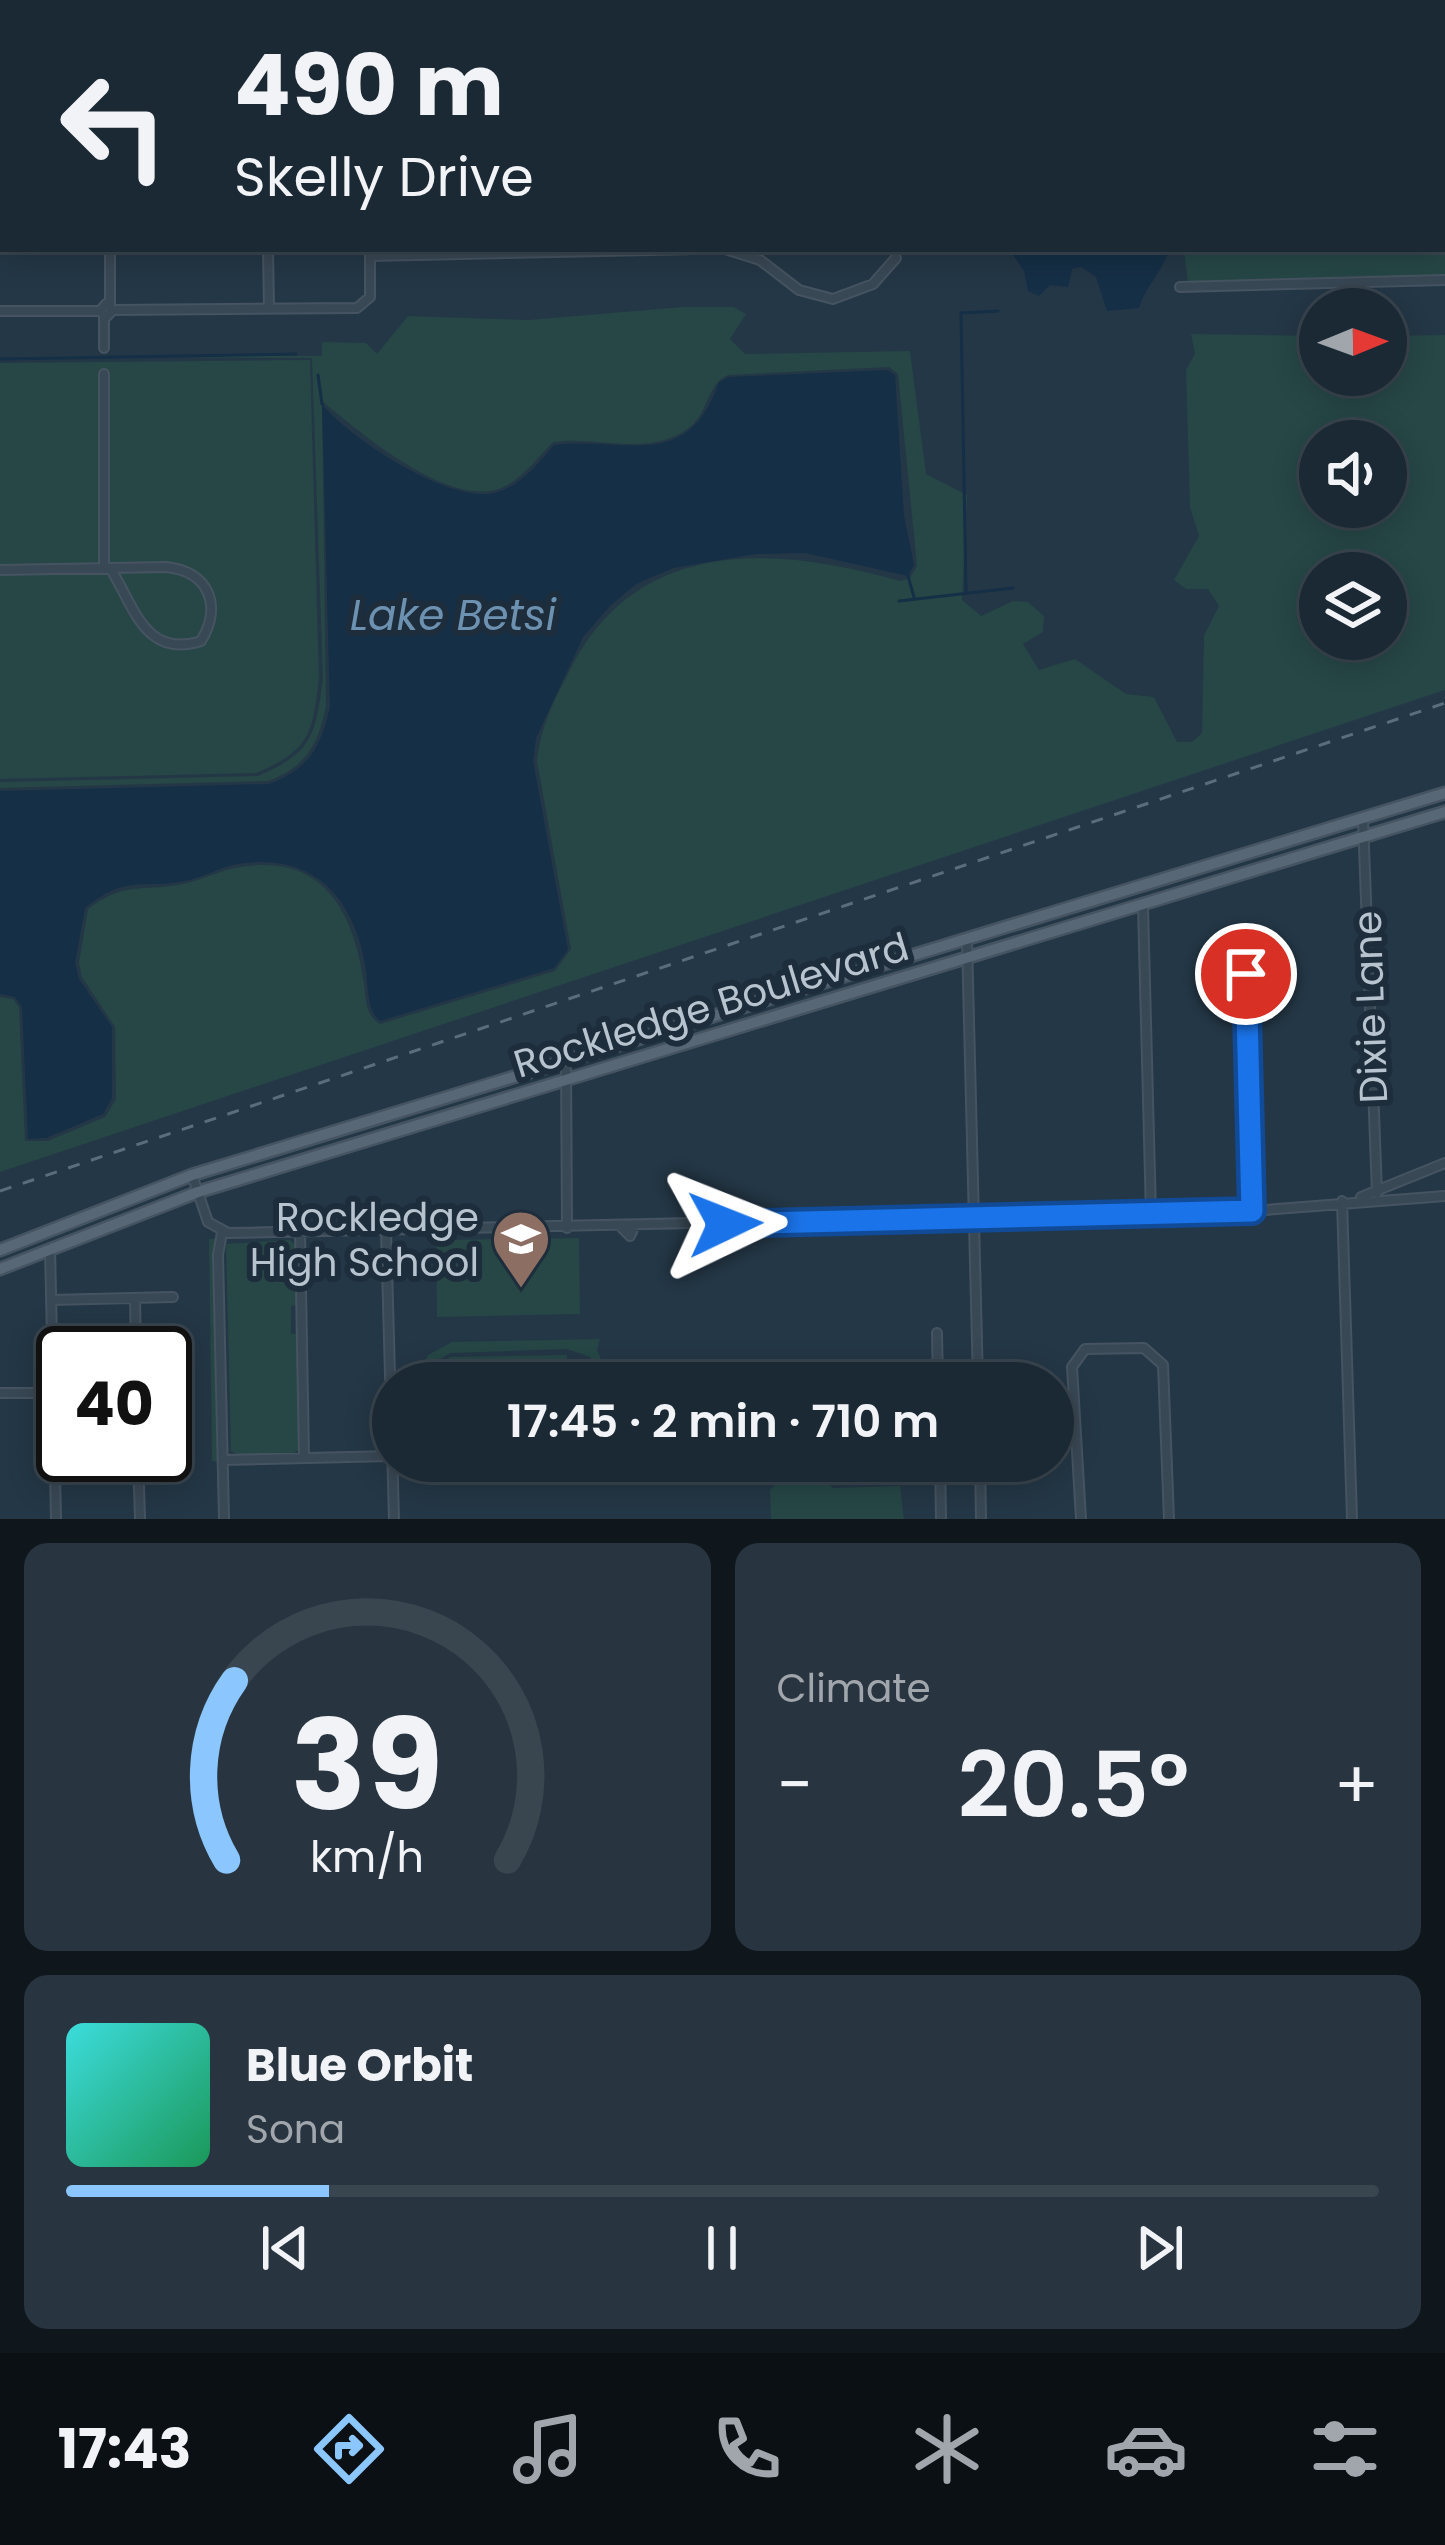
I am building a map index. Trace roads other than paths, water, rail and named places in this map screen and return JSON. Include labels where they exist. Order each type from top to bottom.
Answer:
[{"type":"main road","name":"Rockledge Boulevard","points":[[0,1250],[192,1175],[1445,793]]},
{"type":"main road","name":"Rockledge Boulevard","points":[[0,1269],[198,1192],[1445,812]]},
{"type":"main road","points":[[1143,907],[1166,881]]},
{"type":"main road","points":[[763,1021],[786,995]]},
{"type":"main road","points":[[713,1036],[734,1011]]},
{"type":"main road","points":[[415,1125],[444,1098]]},
{"type":"main road","points":[[382,1136],[404,1110]]},
{"type":"main road","points":[[50,1248],[71,1220]]},
{"type":"main road","points":[[22,1260],[49,1229]]},
{"type":"street","points":[[110,252],[111,307]]},
{"type":"street","points":[[268,252],[269,308]]},
{"type":"street","points":[[0,311],[102,314],[111,307],[363,305],[370,297],[370,253],[457,252]]},
{"type":"street","points":[[747,252],[799,290],[833,299],[872,284],[896,258]]},
{"type":"street","points":[[1180,287],[1445,280]]},
{"type":"street","points":[[102,314],[104,348]]},
{"type":"street","points":[[0,570],[107,568],[166,567],[199,575],[207,591],[209,617],[201,641],[168,643],[148,635],[107,568],[104,374]]},
{"type":"street","name":"Dixie Lane","points":[[1363,820],[1377,1193]]},
{"type":"street","points":[[1143,907],[1151,1214]]},
{"type":"street","points":[[967,941],[977,1362]]},
{"type":"street","points":[[1246,974],[1252,1211]]},
{"type":"street","points":[[566,1061],[567,1228]]},
{"type":"street","points":[[1342,1202],[1405,1183],[1445,1163]]},
{"type":"street","points":[[192,1175],[208,1222],[225,1233],[1252,1211],[1445,1196]]},
{"type":"street","points":[[1405,1183],[1424,1198]]},
{"type":"street","points":[[1342,1202],[1352,1519]]},
{"type":"street","points":[[300,1231],[304,1458]]},
{"type":"street","points":[[386,1231],[389,1362]]},
{"type":"street","points":[[224,1519],[218,1255],[225,1233]]},
{"type":"street","points":[[50,1248],[52,1326]]},
{"type":"street","points":[[51,1300],[173,1297]]},
{"type":"street","points":[[135,1298],[136,1326]]},
{"type":"street","points":[[937,1333],[938,1362]]},
{"type":"street","points":[[1081,1519],[1072,1367],[1085,1348],[1144,1348],[1162,1365],[1169,1519]]},
{"type":"street","points":[[0,1394],[36,1393]]},
{"type":"street","points":[[223,1460],[372,1456]]},
{"type":"street","points":[[55,1482],[56,1519]]},
{"type":"street","points":[[139,1482],[140,1519]]},
{"type":"street","points":[[393,1482],[394,1519]]},
{"type":"street","points":[[940,1482],[941,1519]]},
{"type":"street","points":[[980,1482],[981,1519]]},
{"type":"water","points":[[1011,252],[1168,252],[1139,308],[1107,311],[1096,277],[1081,267],[1072,269],[1068,287],[1050,285],[1039,296],[1028,291],[1024,271]]},
{"type":"water","name":"Lake Betsi","points":[[887,370],[895,375],[904,516],[914,565],[908,576],[805,553],[756,554],[673,568],[636,584],[583,637],[536,738],[533,761],[568,950],[554,968],[380,1021],[370,1004],[352,920],[325,884],[307,872],[261,862],[227,866],[173,883],[125,886],[85,908],[75,963],[79,979],[112,1027],[112,1098],[103,1114],[46,1138],[28,1139],[22,1007],[15,997],[0,994],[0,791],[269,784],[304,764],[322,734],[330,707],[322,404],[354,434],[402,466],[478,494],[514,484],[554,445],[652,445],[672,440],[690,429],[706,411],[719,382],[729,377]]},
{"type":"waterway","points":[[966,593],[961,313],[998,311]]},
{"type":"waterway","points":[[0,359],[296,354]]},
{"type":"waterway","points":[[318,375],[322,404]]},
{"type":"waterway","points":[[908,576],[914,597]]},
{"type":"waterway","points":[[899,601],[1013,588]]},
{"type":"railway","points":[[0,1191],[1445,703]]},
{"type":"place","name":"Rockledge High School","points":[[521,1290]]}]
